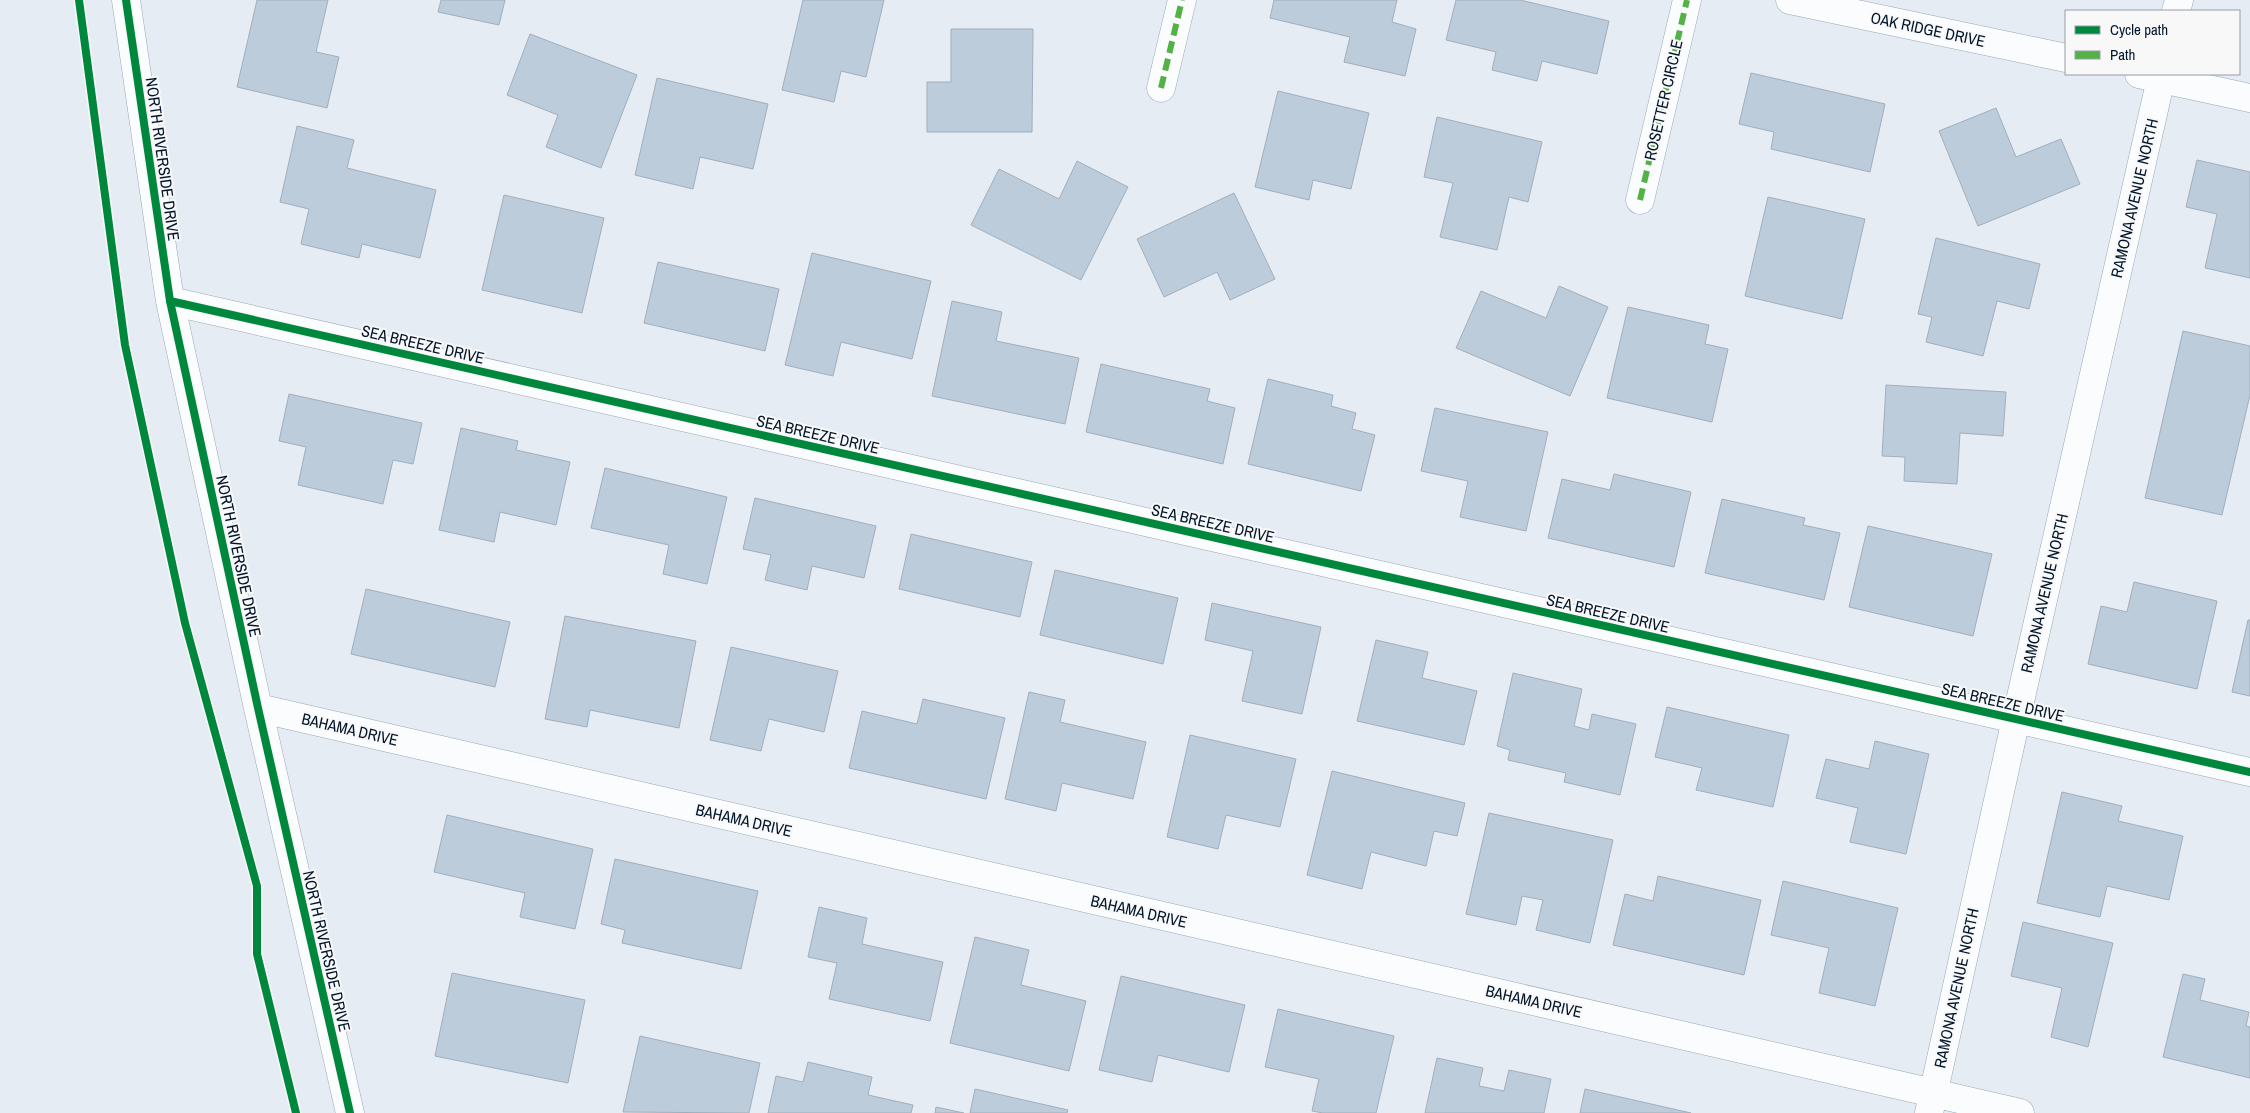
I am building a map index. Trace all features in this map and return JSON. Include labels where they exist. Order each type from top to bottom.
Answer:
[{"type":"street","name":"NORTH RIVERSIDE DRIVE","points":[[126,0],[170,301],[258,708],[350,1113]]},
{"type":"street","points":[[1161,88],[1182,0]]},
{"type":"street","name":"ROSETTER CIRCLE","points":[[1640,200],[1687,0]]},
{"type":"street","name":"OAK RIDGE DRIVE","points":[[1790,0],[2065,58]]},
{"type":"street","points":[[2154,75],[2250,98]]},
{"type":"street","name":"RAMONA AVENUE NORTH","points":[[1931,1103],[2016,719],[2154,75]]},
{"type":"street","name":"SEA BREEZE DRIVE","points":[[170,301],[2250,772]]},
{"type":"street","name":"BAHAMA DRIVE","points":[[258,708],[1931,1103],[2020,1113]]},
{"type":"building","points":[[257,0],[328,0],[316,52],[339,57],[327,108],[237,87]]},
{"type":"building","points":[[441,0],[505,0],[499,25],[438,12]]},
{"type":"building","points":[[803,0],[884,0],[866,77],[841,71],[834,102],[782,90]]},
{"type":"building","points":[[1274,0],[1397,0],[1392,22],[1416,29],[1405,76],[1344,62],[1350,37],[1270,18]]},
{"type":"building","points":[[1456,0],[1520,0],[1609,21],[1597,74],[1542,61],[1537,81],[1492,70],[1496,52],[1446,40]]},
{"type":"building","points":[[951,29],[1033,29],[1032,132],[927,132],[927,82],[951,82]]},
{"type":"building","points":[[530,34],[637,75],[601,168],[546,147],[558,115],[507,95]]},
{"type":"building","points":[[1751,73],[1885,104],[1870,172],[1771,149],[1774,132],[1739,124]]},
{"type":"building","points":[[657,78],[768,104],[753,169],[700,157],[693,189],[635,175]]},
{"type":"building","points":[[1278,91],[1369,113],[1351,189],[1313,180],[1309,200],[1255,187]]},
{"type":"building","points":[[1996,108],[2016,157],[2061,139],[2080,184],[1978,226],[1939,131]]},
{"type":"building","points":[[1437,117],[1542,142],[1528,202],[1509,197],[1497,250],[1440,237],[1453,183],[1424,177]]},
{"type":"building","points":[[297,126],[354,140],[347,168],[436,190],[420,258],[362,244],[359,258],[301,244],[309,209],[280,202]]},
{"type":"building","points":[[2197,160],[2250,172],[2250,278],[2205,268],[2217,214],[2186,207]]},
{"type":"building","points":[[1077,161],[1128,187],[1081,280],[971,225],[999,169],[1059,199]]},
{"type":"building","points":[[1234,193],[1275,279],[1230,300],[1217,272],[1164,297],[1137,239]]},
{"type":"building","points":[[504,195],[604,218],[582,313],[482,290]]},
{"type":"building","points":[[1768,197],[1865,219],[1842,319],[1745,296]]},
{"type":"building","points":[[1936,238],[2040,264],[2029,309],[1997,301],[1983,356],[1926,342],[1932,317],[1918,314]]},
{"type":"building","points":[[812,253],[931,281],[912,359],[841,342],[833,376],[785,365]]},
{"type":"building","points":[[658,262],[779,289],[765,351],[644,323]]},
{"type":"building","points":[[1559,286],[1608,307],[1570,396],[1456,348],[1481,291],[1546,318]]},
{"type":"building","points":[[952,301],[1002,312],[996,341],[1079,358],[1065,424],[932,396]]},
{"type":"building","points":[[1628,307],[1709,325],[1705,344],[1728,349],[1712,422],[1607,398]]},
{"type":"building","points":[[2183,331],[2250,346],[2250,395],[2222,515],[2145,498]]},
{"type":"building","points":[[1101,364],[1210,389],[1207,401],[1235,408],[1223,464],[1086,432]]},
{"type":"building","points":[[1268,379],[1333,395],[1331,406],[1356,413],[1352,429],[1375,435],[1361,491],[1248,464]]},
{"type":"building","points":[[1886,385],[2006,392],[2003,436],[1960,433],[1957,484],[1904,481],[1905,457],[1882,456]]},
{"type":"building","points":[[289,394],[422,423],[413,464],[393,460],[383,504],[298,485],[306,447],[279,441]]},
{"type":"building","points":[[1435,408],[1548,432],[1526,531],[1460,517],[1468,481],[1421,471]]},
{"type":"building","points":[[461,428],[518,441],[516,450],[570,462],[556,525],[500,512],[494,542],[439,530]]},
{"type":"building","points":[[605,468],[727,497],[707,584],[663,574],[669,545],[591,528]]},
{"type":"building","points":[[1614,474],[1691,492],[1674,567],[1548,538],[1562,479],[1610,490]]},
{"type":"building","points":[[755,498],[876,526],[864,578],[812,566],[807,590],[765,580],[771,555],[743,549]]},
{"type":"building","points":[[1722,499],[1805,518],[1803,525],[1840,533],[1824,600],[1705,573]]},
{"type":"building","points":[[1868,526],[1992,554],[1973,636],[1849,607]]},
{"type":"building","points":[[911,534],[1032,562],[1020,617],[899,589]]},
{"type":"building","points":[[1055,570],[1178,598],[1163,664],[1040,635]]},
{"type":"building","points":[[2134,582],[2217,601],[2197,689],[2088,664],[2101,606],[2127,612]]},
{"type":"building","points":[[366,589],[510,622],[495,687],[351,654]]},
{"type":"building","points":[[1212,603],[1321,627],[1302,714],[1242,701],[1253,651],[1205,640]]},
{"type":"building","points":[[565,616],[696,641],[679,728],[590,710],[587,727],[545,719]]},
{"type":"building","points":[[2248,620],[2250,620],[2250,696],[2232,692]]},
{"type":"building","points":[[1376,640],[1428,652],[1422,678],[1477,691],[1464,745],[1357,721]]},
{"type":"building","points":[[731,647],[838,671],[824,732],[769,719],[761,751],[710,740]]},
{"type":"building","points":[[1513,673],[1582,689],[1574,726],[1589,730],[1592,714],[1636,724],[1620,795],[1564,782],[1566,773],[1508,760],[1510,750],[1497,746]]},
{"type":"building","points":[[1029,692],[1065,700],[1060,722],[1146,742],[1133,799],[1062,783],[1056,811],[1005,799]]},
{"type":"building","points":[[923,699],[1005,718],[986,799],[849,768],[862,711],[917,724]]},
{"type":"building","points":[[1667,707],[1789,735],[1773,807],[1696,790],[1702,768],[1655,757]]},
{"type":"building","points":[[1190,735],[1296,759],[1280,827],[1226,815],[1218,849],[1167,837]]},
{"type":"building","points":[[1875,741],[1929,754],[1906,854],[1850,842],[1858,808],[1816,798],[1826,759],[1869,769]]},
{"type":"building","points":[[1332,771],[1465,803],[1457,836],[1434,831],[1426,866],[1371,852],[1362,889],[1307,875]]},
{"type":"building","points":[[2062,792],[2122,806],[2118,821],[2183,836],[2169,900],[2107,886],[2100,917],[2037,903]]},
{"type":"building","points":[[1489,813],[1613,840],[1590,943],[1536,930],[1543,900],[1522,896],[1516,925],[1466,914]]},
{"type":"building","points":[[447,815],[593,849],[575,929],[520,917],[525,893],[434,872]]},
{"type":"building","points":[[615,859],[758,891],[741,969],[622,943],[625,930],[601,924]]},
{"type":"building","points":[[1658,876],[1761,900],[1744,975],[1613,945],[1625,894],[1653,901]]},
{"type":"building","points":[[1783,881],[1898,908],[1875,1006],[1819,993],[1829,948],[1771,935]]},
{"type":"building","points":[[819,907],[867,918],[862,944],[943,962],[930,1021],[829,999],[837,963],[808,957]]},
{"type":"building","points":[[2023,922],[2113,943],[2088,1047],[2051,1037],[2062,988],[2011,976]]},
{"type":"building","points":[[975,937],[1029,950],[1021,985],[1086,1001],[1069,1071],[950,1043]]},
{"type":"building","points":[[452,973],[585,1000],[568,1083],[435,1056]]},
{"type":"building","points":[[2183,974],[2205,979],[2200,1000],[2249,1012],[2246,1026],[2250,1027],[2250,1078],[2163,1057]]},
{"type":"building","points":[[1121,976],[1245,1005],[1229,1072],[1158,1055],[1152,1082],[1099,1070]]},
{"type":"building","points":[[1278,1009],[1394,1036],[1376,1113],[1323,1113],[1312,1111],[1319,1079],[1265,1067]]},
{"type":"building","points":[[640,1036],[760,1063],[749,1113],[623,1112]]},
{"type":"building","points":[[1437,1058],[1483,1068],[1479,1086],[1504,1091],[1509,1070],[1551,1079],[1544,1113],[1425,1113]]},
{"type":"building","points":[[808,1062],[872,1077],[868,1095],[913,1105],[911,1113],[768,1113],[776,1076],[803,1082]]},
{"type":"building","points":[[975,1089],[1068,1110],[1067,1113],[970,1113]]},
{"type":"building","points":[[1585,1089],[1691,1113],[1580,1113]]},
{"type":"building","points":[[936,1107],[964,1113],[935,1113]]},
{"type":"marked path","points":[[1161,88],[1182,0]]},
{"type":"marked path","points":[[1640,200],[1687,0]]},
{"type":"cycle path","points":[[79,0],[125,345],[185,623],[257,886],[257,954],[296,1113]]},
{"type":"cycle path","points":[[126,0],[170,301],[258,708],[350,1113]]},
{"type":"cycle path","points":[[170,301],[2250,772]]}]
